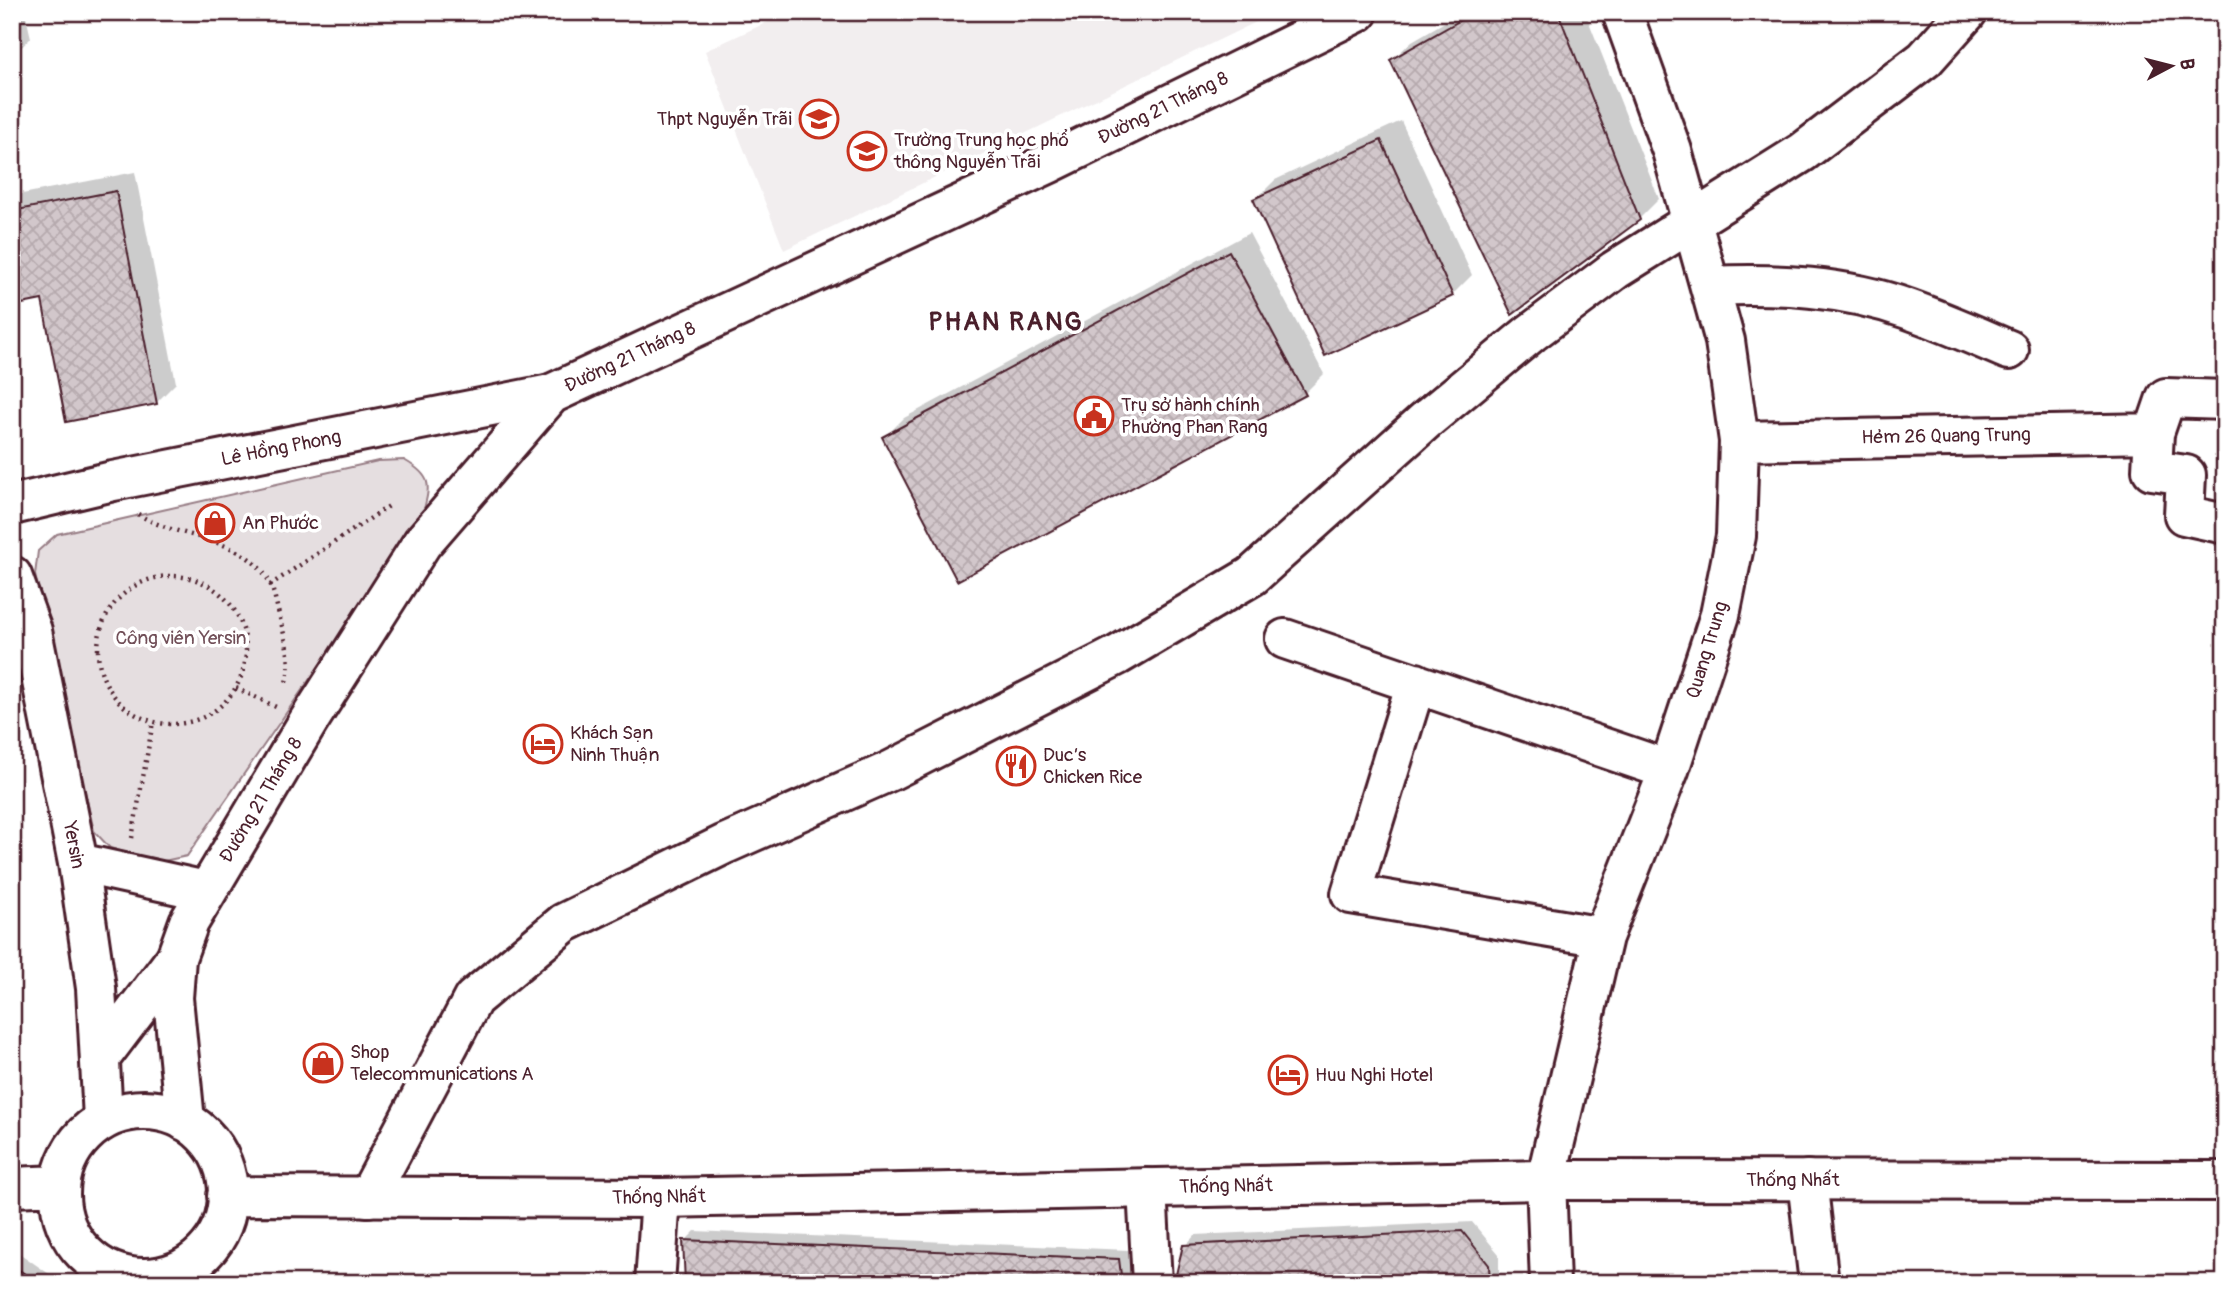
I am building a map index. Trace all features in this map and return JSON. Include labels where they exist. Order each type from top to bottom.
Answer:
[{"type":"street","name":"Đường 21 Tháng 8","points":[[185,1121],[173,998],[176,958],[189,922],[308,722],[422,543],[551,394],[1049,163],[1358,12]]},
{"type":"street","name":"Quang Trung","points":[[1550,1283],[1546,1180],[1602,937],[1669,770],[1720,615],[1735,536],[1739,441],[1725,341],[1672,151],[1622,12]]},
{"type":"street","points":[[368,1197],[472,999],[564,923],[725,844],[890,771],[1118,655],[1252,576],[1426,420],[1531,333],[1691,215],[1803,152],[1925,59],[1967,12]]},
{"type":"street","points":[[1710,286],[1774,284],[1837,290],[1907,308],[2009,350]]},
{"type":"street","name":"Lê Hồng Phong","points":[[12,505],[113,481],[551,394]]},
{"type":"street","points":[[2225,400],[2166,398],[2154,433],[2152,470],[2186,475],[2184,515],[2225,524]]},
{"type":"street","name":"Hẻm 26 Quang Trung","points":[[1739,441],[2154,433]]},
{"type":"street","name":"Yersin","points":[[12,576],[32,631],[78,863],[96,988],[103,1119]]},
{"type":"street","points":[[1286,639],[1669,770]]},
{"type":"street","points":[[1416,683],[1351,894],[1602,937]]},
{"type":"street","points":[[78,863],[206,891]]},
{"type":"street","points":[[101,1057],[176,958]]},
{"type":"street","points":[[130,1110],[158,1110],[185,1121],[203,1134],[216,1152],[225,1173],[228,1196],[225,1213],[211,1244],[186,1275],[111,1277],[88,1258],[71,1237],[61,1212],[60,1185],[67,1159],[82,1136],[103,1119],[130,1110]]},
{"type":"street","name":"Thống Nhất","points":[[228,1196],[661,1198],[1546,1180],[2225,1181]]},
{"type":"street","points":[[1807,1180],[1819,1283]]},
{"type":"street","points":[[12,1187],[60,1185]]},
{"type":"street","points":[[1147,1188],[1152,1283]]},
{"type":"street","points":[[655,1283],[661,1198]]},
{"type":"path","points":[[113,481],[118,495],[128,507],[152,523],[231,548],[252,561],[270,585],[287,643],[290,673],[277,708]]},
{"type":"path","points":[[270,585],[389,506]]},
{"type":"path","points":[[164,575],[190,577],[213,588],[232,606],[244,629],[247,653],[242,676],[231,697],[214,713],[192,723],[169,725],[153,722],[125,709],[109,691],[99,670],[97,644],[104,619],[119,597],[140,582],[164,575]]},
{"type":"path","points":[[125,873],[153,722]]},
{"type":"shaded area","name":"Trường Trung học phổ thông Nguyễn Trãi","points":[[789,12],[1277,12],[784,250],[705,51]]},
{"type":"green space","name":"Công viên Yersin","points":[[404,460],[421,472],[427,483],[422,517],[187,856],[159,862],[110,848],[94,831],[35,575],[38,551],[57,534],[378,461]]},
{"type":"building","points":[[1475,12],[1558,12],[1640,220],[1512,315],[1390,60]]},
{"type":"building","points":[[1381,140],[1453,296],[1325,356],[1253,199]]},
{"type":"building","points":[[116,191],[157,404],[66,422],[42,300],[12,306],[12,211]]},
{"type":"building","name":"Trụ sở hành chính Phường Phan Rang","points":[[1229,251],[1306,395],[957,581],[882,437]]},
{"type":"building","points":[[1462,1231],[1489,1265],[1490,1283],[1174,1283],[1183,1245]]},
{"type":"building","points":[[683,1240],[1119,1259],[1122,1283],[685,1283]]},
{"type":"building","points":[[12,1265],[38,1283],[12,1283]]},
{"type":"place","name":"Thpt Nguyễn Trãi","points":[[819,119]]},
{"type":"place","name":"Trường Trung học phổ thông Nguyễn Trãi","points":[[867,151]]},
{"type":"place","name":"Trụ sở hành chính Phường Phan Rang","points":[[1094,416]]},
{"type":"place","name":"An Phước","points":[[215,523]]},
{"type":"place","name":"Khách Sạn Ninh Thuận","points":[[543,744]]},
{"type":"place","name":"Duc’s Chicken Rice","points":[[1016,766]]},
{"type":"place","name":"Shop Telecommunications A","points":[[323,1063]]},
{"type":"place","name":"Huu Nghi Hotel","points":[[1288,1075]]},
{"type":"district","name":"PHAN RANG","points":[[1006,322]]}]
